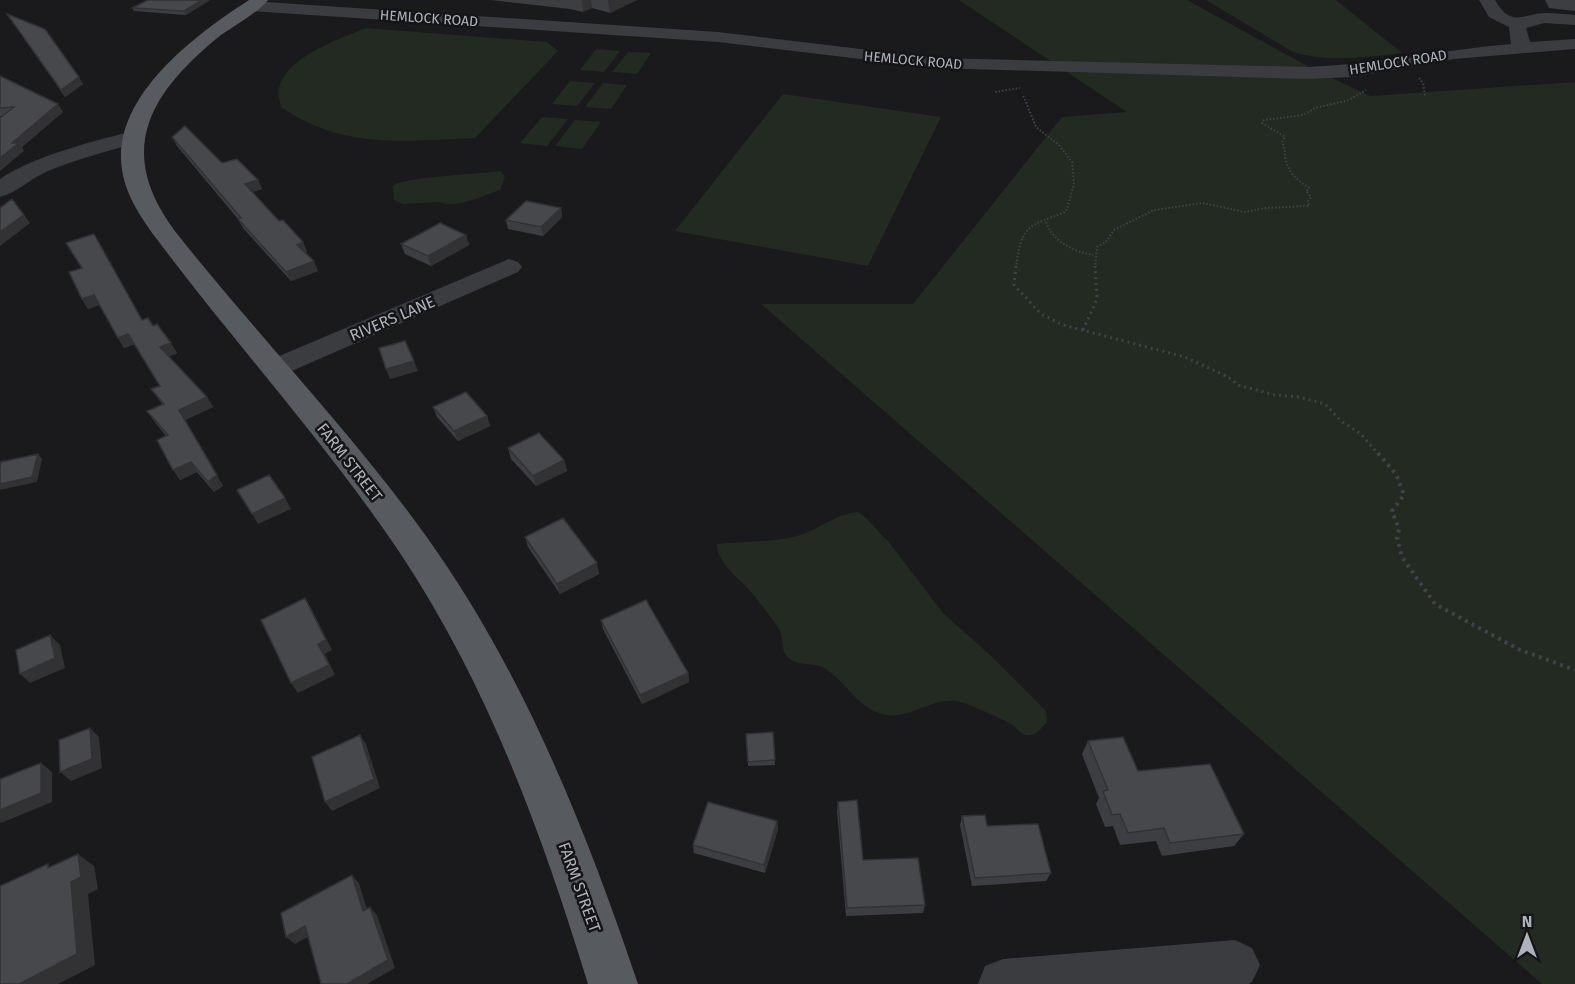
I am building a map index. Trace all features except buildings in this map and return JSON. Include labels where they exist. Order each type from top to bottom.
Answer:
[{"type":"main road","points":[[133,145],[153,95],[176,66],[202,42],[256,2]]},
{"type":"main road","name":"FARM STREET","points":[[133,145],[138,188],[158,225],[399,525],[442,588],[485,663],[555,818],[593,920],[613,984]]},
{"type":"street","points":[[1487,0],[1495,14],[1519,24],[1544,18],[1575,20]]},
{"type":"street","name":"HEMLOCK ROAD","points":[[256,2],[718,37],[944,64],[1307,73],[1352,71],[1454,54],[1575,44]]},
{"type":"street","points":[[1526,3],[1530,10],[1544,18]]},
{"type":"street","points":[[1307,73],[1398,81],[1455,72],[1551,64],[1517,48],[1521,43],[1517,32],[1519,24]]},
{"type":"street","points":[[3,188],[62,165],[133,145]]},
{"type":"street","name":"RIVERS LANE","points":[[275,368],[509,267]]},
{"type":"street","points":[[1002,984],[1235,965]]},
{"type":"path","points":[[1419,78],[1424,83],[1425,96]]},
{"type":"path","points":[[995,92],[1020,88]]},
{"type":"path","points":[[1083,330],[1095,311],[1099,293],[1093,255],[1097,247],[1106,242],[1114,230],[1154,210],[1202,203],[1245,212],[1265,208],[1309,206],[1308,201],[1311,197],[1306,191],[1309,188],[1300,183],[1289,169],[1284,156],[1286,150],[1282,142],[1286,140],[1285,137],[1262,123],[1264,120],[1303,116],[1315,108],[1349,100],[1367,89]]},
{"type":"path","points":[[1023,95],[1036,127],[1058,142],[1075,165],[1074,190],[1066,213],[1033,224],[1019,240],[1014,285],[1041,314],[1063,325],[1185,357],[1228,377],[1238,385],[1325,404],[1341,421],[1361,434],[1396,474],[1404,495],[1392,511],[1399,529],[1397,538],[1402,558],[1435,604],[1518,649],[1575,670]]},
{"type":"path","points":[[1046,221],[1049,233],[1057,240],[1080,253],[1093,255]]},
{"type":"shaded area","points":[[959,0],[1187,0],[1309,67],[1370,96],[1575,82],[1575,984],[1542,984],[761,304],[913,304],[1062,117],[1127,112]]},
{"type":"shaded area","points":[[1206,0],[1336,0],[1402,53],[1334,58],[1293,52]]},
{"type":"shaded area","points":[[366,28],[547,42],[558,51],[475,138],[375,140],[327,130],[304,121],[281,107],[279,88],[292,67],[315,50]]},
{"type":"shaded area","points":[[596,49],[620,51],[604,72],[580,70]]},
{"type":"shaded area","points":[[628,52],[651,53],[637,74],[612,72]]},
{"type":"shaded area","points":[[570,81],[595,83],[577,106],[552,104]]},
{"type":"shaded area","points":[[603,83],[627,85],[611,109],[585,107]]},
{"type":"shaded area","points":[[783,94],[941,117],[868,266],[675,231]]},
{"type":"shaded area","points":[[542,117],[568,119],[547,146],[520,143]]},
{"type":"shaded area","points":[[575,120],[601,122],[582,149],[555,146]]},
{"type":"shaded area","points":[[500,171],[505,176],[500,190],[469,201],[453,204],[439,202],[403,204],[394,200],[393,186],[399,183],[425,178]]},
{"type":"shaded area","points":[[858,512],[888,541],[943,613],[989,654],[1046,711],[1047,722],[1037,732],[1033,735],[1024,734],[1011,724],[961,702],[940,702],[902,715],[882,714],[865,706],[826,669],[818,665],[795,662],[788,657],[778,627],[751,592],[726,566],[718,552],[717,544],[787,538],[805,533],[849,513]]}]
